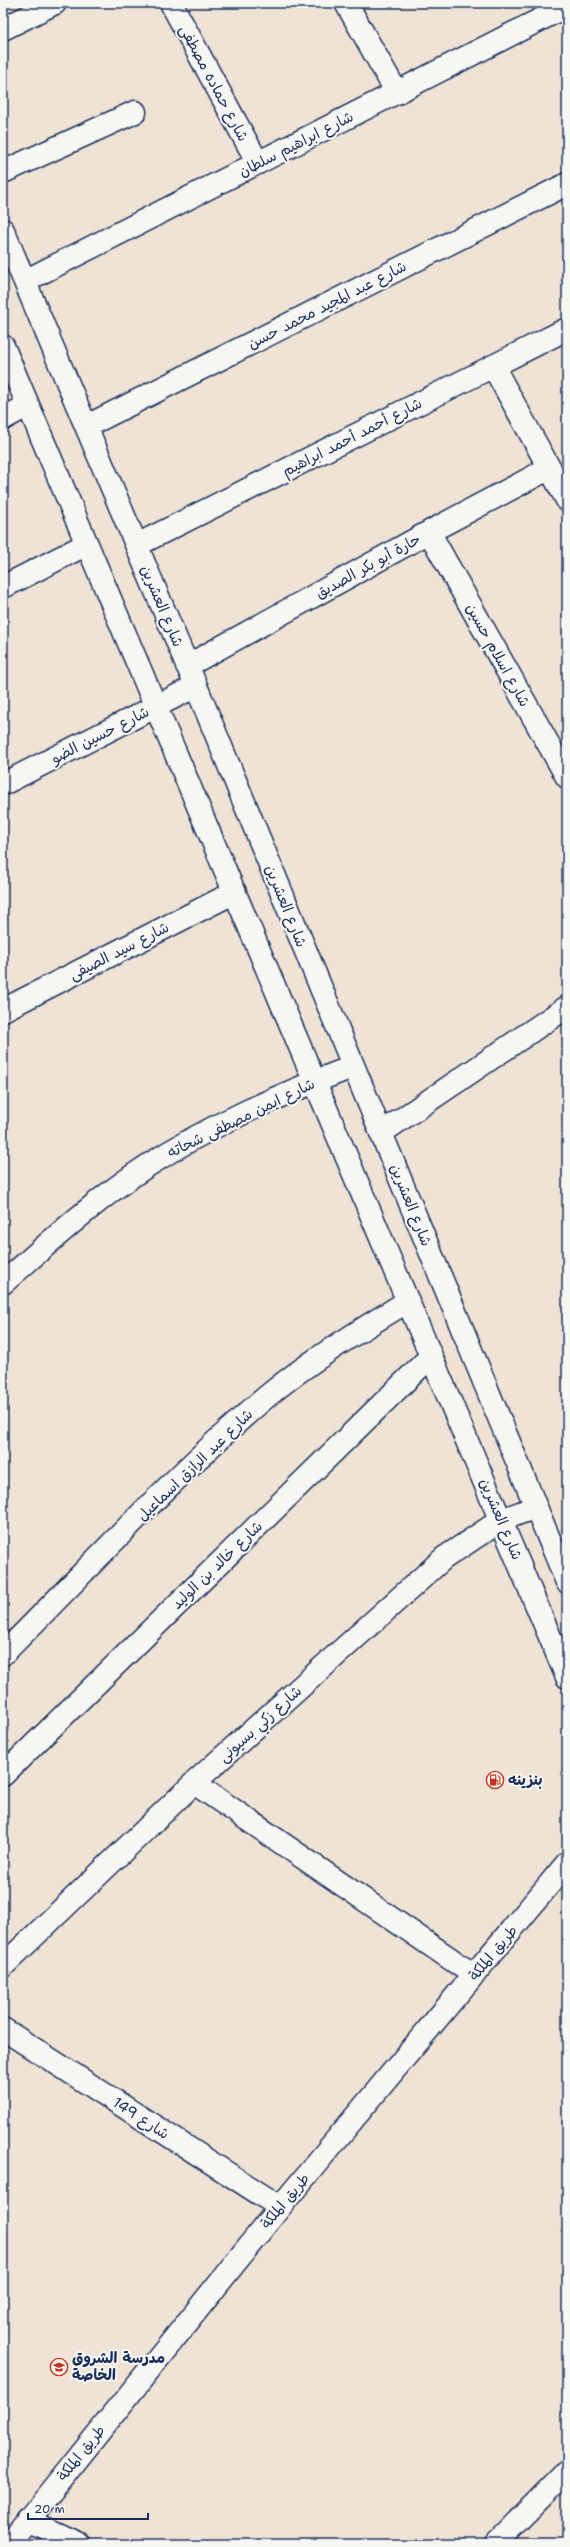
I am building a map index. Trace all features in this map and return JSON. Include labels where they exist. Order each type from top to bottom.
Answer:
[{"type":"street","points":[[3,29],[55,3]]},
{"type":"street","name":"شارع حماده مصطفى","points":[[171,3],[258,163]]},
{"type":"street","points":[[346,3],[397,93]]},
{"type":"street","name":"شارع ابراهيم سلطان","points":[[25,281],[397,93],[537,11],[567,6]]},
{"type":"street","points":[[3,172],[135,112]]},
{"type":"street","name":"شارع عبد المجيد محمد حسن","points":[[87,426],[567,184]]},
{"type":"street","name":"شارع العشرين","points":[[3,230],[196,686],[352,1067],[381,1133],[567,1582]]},
{"type":"street","name":"شارع أحمد أحمد ابراهيم","points":[[137,545],[567,329]]},
{"type":"street","name":"شارع العشرين","points":[[3,346],[157,706],[314,1081],[567,1676]]},
{"type":"street","points":[[494,366],[567,500]]},
{"type":"street","points":[[3,419],[28,405]]},
{"type":"street","name":"حارة أبو بكر الصديق","points":[[187,666],[429,532],[550,468]]},
{"type":"street","name":"شارع اسلام حسين","points":[[429,532],[567,777]]},
{"type":"street","points":[[3,587],[87,544]]},
{"type":"street","name":"شارع حسين الضو","points":[[3,784],[196,686]]},
{"type":"street","name":"شارع سيد الصيفى","points":[[3,1010],[235,892]]},
{"type":"street","points":[[381,1133],[567,1006]]},
{"type":"street","name":"شارع ايمن مصطفى شحاته","points":[[3,1283],[95,1204],[147,1166],[199,1135],[314,1081],[352,1067]]},
{"type":"street","name":"شارع عبد الرازق اسماعيل","points":[[3,1654],[204,1452],[266,1397],[333,1347],[408,1301]]},
{"type":"street","name":"شارع خالد بن الوليد","points":[[3,1774],[431,1356]]},
{"type":"street","name":"شارع زكي بسيونى","points":[[3,1966],[194,1783],[444,1558],[501,1520],[536,1507]]},
{"type":"street","points":[[194,1783],[474,1975]]},
{"type":"street","name":"طريق الملكة","points":[[8,2544],[280,2207],[567,1863]]},
{"type":"street","name":"شارع 149","points":[[3,2029],[280,2207]]},
{"type":"street","points":[[495,2544],[567,2471]]},
{"type":"street","points":[[27,2520],[80,2544]]},
{"type":"place","name":"بنزينه","points":[[495,1780]]},
{"type":"place","name":"مدرسة الشروق الخاصة","points":[[59,2367]]}]
